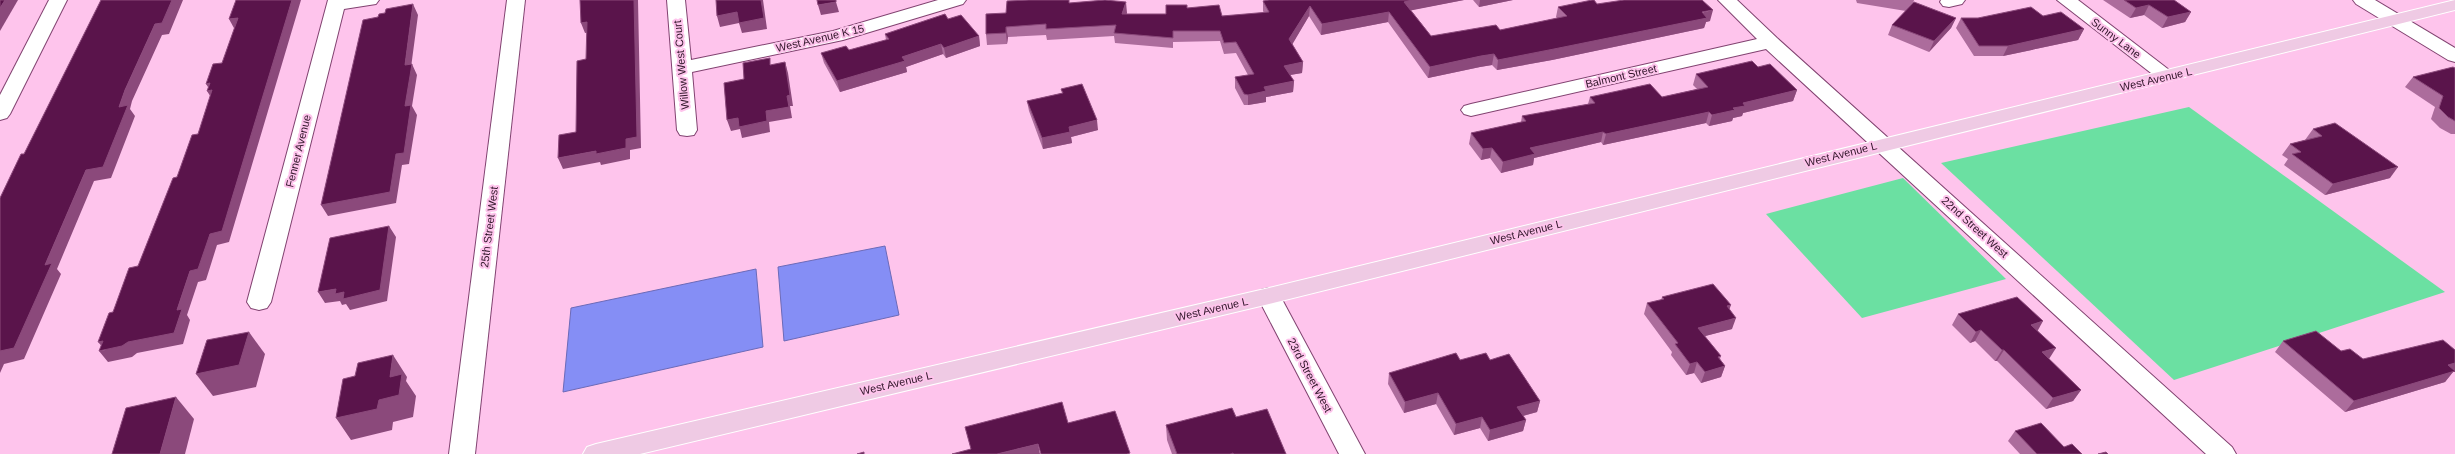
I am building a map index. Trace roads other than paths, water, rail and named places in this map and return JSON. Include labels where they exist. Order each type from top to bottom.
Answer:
[{"type":"main road","name":"West Avenue L","points":[[596,454],[1269,296],[1883,144],[2455,5]]},
{"type":"street","points":[[2,106],[58,0]]},
{"type":"street","points":[[336,3],[370,0]]},
{"type":"street","name":"25th Street West","points":[[462,454],[516,0]]},
{"type":"street","name":"Willow West Court","points":[[676,0],[687,130]]},
{"type":"street","name":"West Avenue K 15","points":[[681,68],[836,36],[957,0]]},
{"type":"street","name":"22nd Street West","points":[[1728,0],[1770,42],[2223,454]]},
{"type":"street","name":"Sunny Lane","points":[[2066,0],[2167,76]]},
{"type":"street","points":[[2362,0],[2455,56]]},
{"type":"street","name":"Fenner Avenue","points":[[259,302],[336,3]]},
{"type":"street","name":"Balmont Street","points":[[1471,110],[1770,42]]},
{"type":"street","name":"23rd Street West","points":[[1269,296],[1352,454]]},
{"type":"water","points":[[885,246],[899,315],[784,341],[778,267]]},
{"type":"water","points":[[756,269],[763,347],[563,392],[571,308]]}]
